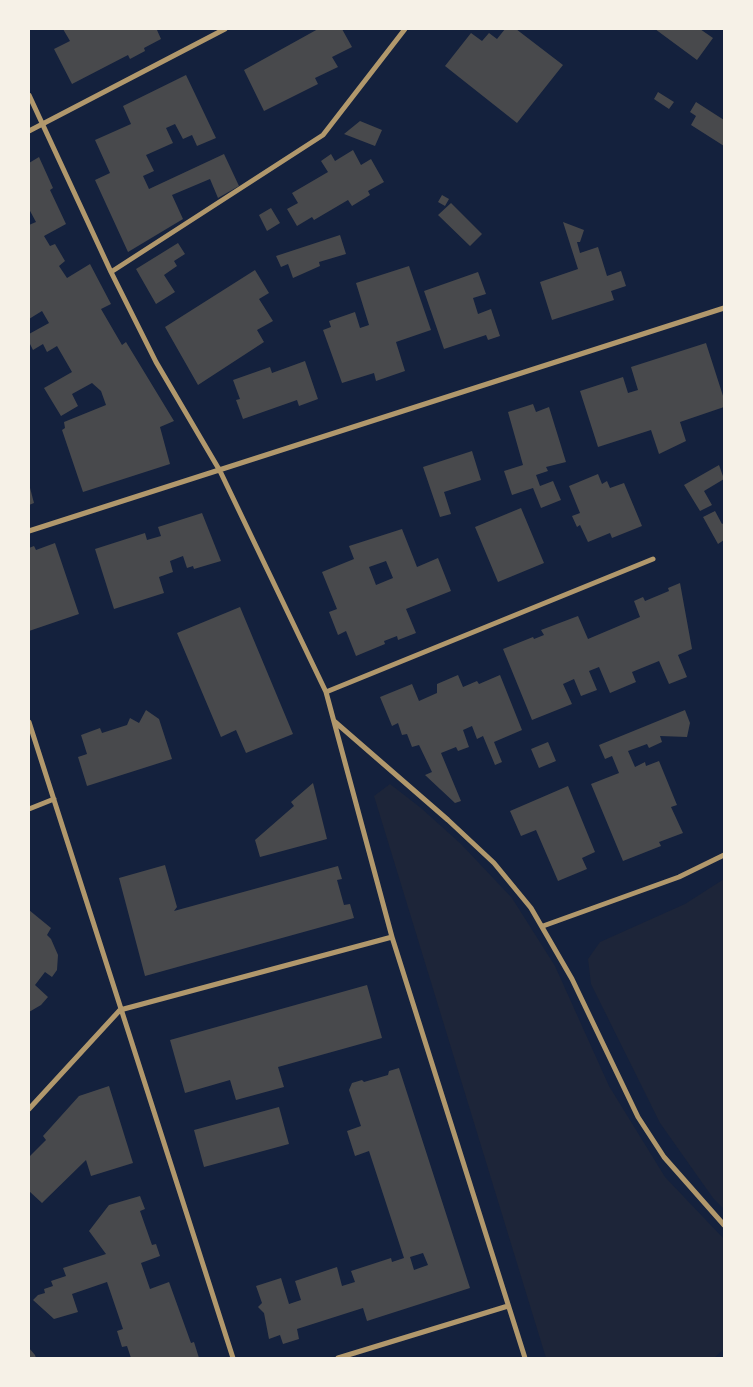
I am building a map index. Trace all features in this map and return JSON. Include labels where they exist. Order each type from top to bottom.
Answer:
[{"type":"street","points":[[29,131],[225,29]]},
{"type":"street","points":[[111,272],[323,135],[405,29]]},
{"type":"street","points":[[29,96],[111,272],[156,362],[220,471],[326,692],[392,937],[525,1358]]},
{"type":"street","points":[[29,531],[724,308]]},
{"type":"street","points":[[326,692],[653,559]]},
{"type":"street","points":[[333,721],[448,820],[494,863],[543,926],[572,979],[638,1117],[664,1157],[724,1225]]},
{"type":"street","points":[[29,722],[233,1358]]},
{"type":"street","points":[[29,809],[54,799]]},
{"type":"street","points":[[543,926],[678,877],[724,855]]},
{"type":"street","points":[[29,1109],[120,1010],[392,937]]},
{"type":"street","points":[[338,1358],[508,1306]]},
{"type":"shaded area","points":[[390,784],[421,808],[461,844],[512,898],[555,966],[609,1086],[665,1177],[724,1239],[724,1349],[714,1358],[546,1358],[374,796]]},
{"type":"shaded area","points":[[724,879],[724,1209],[713,1198],[660,1123],[591,984],[588,959],[600,942],[685,904]]},
{"type":"building","points":[[63,29],[159,29],[157,30],[161,39],[144,48],[145,51],[130,59],[128,55],[72,84],[54,49],[70,41]]},
{"type":"building","points":[[318,29],[342,29],[352,47],[332,57],[338,67],[315,78],[318,84],[264,111],[244,70]]},
{"type":"building","points":[[505,29],[516,29],[563,65],[517,123],[445,66],[471,33],[482,41],[489,33],[497,39]]},
{"type":"building","points":[[655,29],[700,29],[713,38],[697,60]]},
{"type":"building","points":[[186,75],[216,138],[197,146],[192,135],[183,139],[175,124],[166,128],[173,143],[146,155],[154,171],[143,176],[149,189],[224,154],[239,186],[218,198],[210,179],[172,195],[183,219],[128,252],[95,180],[110,173],[95,140],[131,124],[123,106]]},
{"type":"building","points":[[658,92],[674,102],[669,109],[654,99]]},
{"type":"building","points":[[696,102],[724,120],[724,146],[691,125],[696,116],[690,112]]},
{"type":"building","points":[[360,121],[382,130],[375,146],[344,134]]},
{"type":"building","points":[[353,150],[361,165],[371,159],[384,182],[368,191],[370,195],[352,206],[348,200],[314,220],[312,217],[297,226],[287,209],[298,203],[292,193],[328,172],[321,161],[331,154],[335,161]]},
{"type":"building","points":[[39,157],[53,188],[50,190],[66,224],[44,236],[50,246],[55,244],[65,261],[59,266],[67,278],[90,264],[111,304],[101,309],[122,345],[126,342],[174,421],[160,427],[170,464],[83,492],[62,430],[65,428],[64,422],[106,405],[101,391],[92,383],[72,394],[78,406],[61,416],[44,388],[72,372],[57,346],[47,352],[43,344],[33,350],[29,342],[29,334],[49,323],[42,311],[29,319],[29,225],[36,222],[29,209],[29,163]]},
{"type":"building","points":[[442,195],[449,199],[445,206],[438,202]]},
{"type":"building","points":[[451,203],[482,234],[470,246],[438,215]]},
{"type":"building","points":[[271,208],[280,223],[267,231],[259,215]]},
{"type":"building","points":[[563,222],[584,230],[580,242],[577,242],[580,253],[598,247],[607,276],[621,271],[626,286],[611,291],[614,300],[552,320],[540,282],[578,269]]},
{"type":"building","points":[[340,235],[346,254],[319,262],[320,266],[293,278],[288,264],[281,267],[276,256]]},
{"type":"building","points":[[178,243],[185,254],[174,261],[177,266],[164,275],[175,292],[156,304],[136,269]]},
{"type":"building","points":[[409,266],[431,330],[396,342],[405,371],[376,381],[374,373],[342,383],[323,330],[331,327],[329,321],[355,312],[360,328],[369,325],[356,283]]},
{"type":"building","points":[[255,270],[269,293],[259,299],[273,321],[257,330],[264,342],[198,385],[165,327]]},
{"type":"building","points":[[478,272],[486,294],[473,298],[478,314],[491,309],[500,336],[488,340],[486,335],[444,349],[424,291]]},
{"type":"building","points":[[706,343],[724,399],[724,407],[680,422],[686,441],[659,454],[651,430],[598,447],[580,391],[623,377],[628,393],[638,390],[631,367]]},
{"type":"building","points":[[305,361],[318,399],[299,406],[297,400],[243,419],[236,400],[240,399],[233,380],[270,367],[272,373]]},
{"type":"building","points":[[533,404],[536,412],[549,407],[566,462],[546,467],[548,471],[536,475],[540,486],[553,481],[561,500],[541,508],[533,488],[512,495],[504,471],[523,465],[508,412]]},
{"type":"building","points":[[472,451],[481,480],[444,492],[451,514],[440,517],[423,467]]},
{"type":"building","points":[[719,465],[724,479],[704,491],[712,505],[700,511],[684,485]]},
{"type":"building","points":[[598,474],[602,484],[607,481],[610,488],[624,483],[642,526],[612,538],[610,533],[588,542],[580,525],[577,527],[572,516],[580,513],[569,486]]},
{"type":"building","points":[[29,484],[34,503],[29,505]]},
{"type":"building","points":[[521,508],[544,563],[498,582],[475,527]]},
{"type":"building","points":[[715,511],[722,524],[724,523],[724,540],[718,544],[703,517]]},
{"type":"building","points":[[202,513],[221,561],[194,569],[193,566],[187,568],[183,556],[170,561],[173,572],[159,577],[164,593],[114,609],[95,549],[145,533],[147,540],[161,536],[158,527]]},
{"type":"building","points":[[402,529],[417,567],[438,558],[451,591],[406,609],[416,633],[398,640],[397,636],[384,641],[385,644],[356,656],[346,631],[338,635],[329,612],[337,609],[322,572],[354,559],[349,546]],"holes":[[[386,561],[393,578],[376,585],[369,567]]]},
{"type":"building","points":[[55,543],[79,614],[29,631],[29,548],[34,546],[36,550]]},
{"type":"building","points":[[680,583],[692,649],[678,655],[687,677],[669,684],[659,661],[632,672],[636,682],[610,693],[599,667],[589,671],[597,690],[581,696],[574,679],[563,684],[572,704],[532,720],[503,649],[533,637],[534,639],[544,635],[541,630],[578,616],[588,639],[640,617],[634,601],[643,597],[645,601],[669,591],[668,588]]},
{"type":"building","points":[[240,607],[293,734],[246,753],[236,730],[221,737],[177,633]]},
{"type":"building","points":[[458,675],[463,687],[477,681],[479,684],[500,675],[522,730],[494,742],[502,762],[495,765],[483,736],[477,739],[472,726],[463,730],[469,747],[458,751],[456,747],[441,753],[461,801],[455,803],[425,775],[432,772],[419,745],[412,747],[407,734],[402,735],[398,723],[392,726],[380,697],[412,684],[419,701],[437,693],[437,684]]},
{"type":"building","points":[[146,710],[159,719],[172,759],[87,786],[78,757],[87,754],[81,735],[100,728],[102,733],[127,725],[130,718],[139,723]]},
{"type":"building","points":[[685,710],[690,723],[687,737],[660,736],[662,742],[649,748],[647,744],[628,751],[635,767],[645,762],[646,766],[659,761],[677,805],[671,807],[683,833],[659,842],[661,846],[623,861],[591,784],[619,773],[612,756],[605,759],[599,745]]},
{"type":"building","points":[[548,742],[556,761],[539,768],[531,749]]},
{"type":"building","points":[[313,783],[327,839],[260,857],[255,840],[294,806],[291,802]]},
{"type":"building","points":[[568,786],[595,852],[582,858],[587,869],[558,881],[536,830],[521,836],[510,811]]},
{"type":"building","points":[[165,865],[177,907],[174,911],[338,866],[342,879],[337,880],[344,905],[350,904],[354,918],[145,976],[119,878]]},
{"type":"building","points":[[29,910],[51,928],[47,935],[51,939],[58,955],[57,970],[52,977],[45,972],[35,985],[48,997],[41,1005],[29,1012]]},
{"type":"building","points":[[367,985],[382,1038],[278,1067],[284,1087],[236,1100],[230,1080],[185,1093],[170,1040]]},
{"type":"building","points":[[399,1068],[470,1288],[367,1321],[363,1308],[297,1329],[299,1339],[283,1344],[280,1335],[269,1339],[264,1313],[258,1307],[262,1303],[256,1286],[281,1278],[289,1304],[301,1300],[295,1281],[337,1267],[342,1286],[355,1282],[351,1271],[391,1258],[392,1262],[404,1258],[369,1151],[355,1156],[347,1131],[361,1126],[349,1090],[352,1083],[362,1080],[364,1082],[388,1075],[389,1071]],"holes":[[[423,1253],[428,1265],[414,1270],[410,1257]]]},
{"type":"building","points":[[109,1086],[133,1163],[91,1176],[86,1160],[42,1203],[29,1191],[29,1157],[46,1140],[43,1136],[79,1096]]},
{"type":"building","points":[[279,1107],[289,1144],[204,1167],[194,1130]]},
{"type":"building","points":[[140,1196],[145,1209],[140,1211],[152,1245],[156,1244],[160,1256],[141,1263],[150,1289],[169,1282],[191,1343],[194,1342],[199,1358],[131,1358],[127,1346],[122,1347],[117,1331],[123,1329],[107,1282],[72,1294],[78,1312],[54,1319],[33,1300],[38,1295],[45,1293],[44,1289],[53,1286],[51,1281],[66,1276],[63,1268],[106,1254],[89,1231],[109,1205]]},
{"type":"building","points":[[29,1348],[35,1355],[36,1358],[29,1358]]}]
